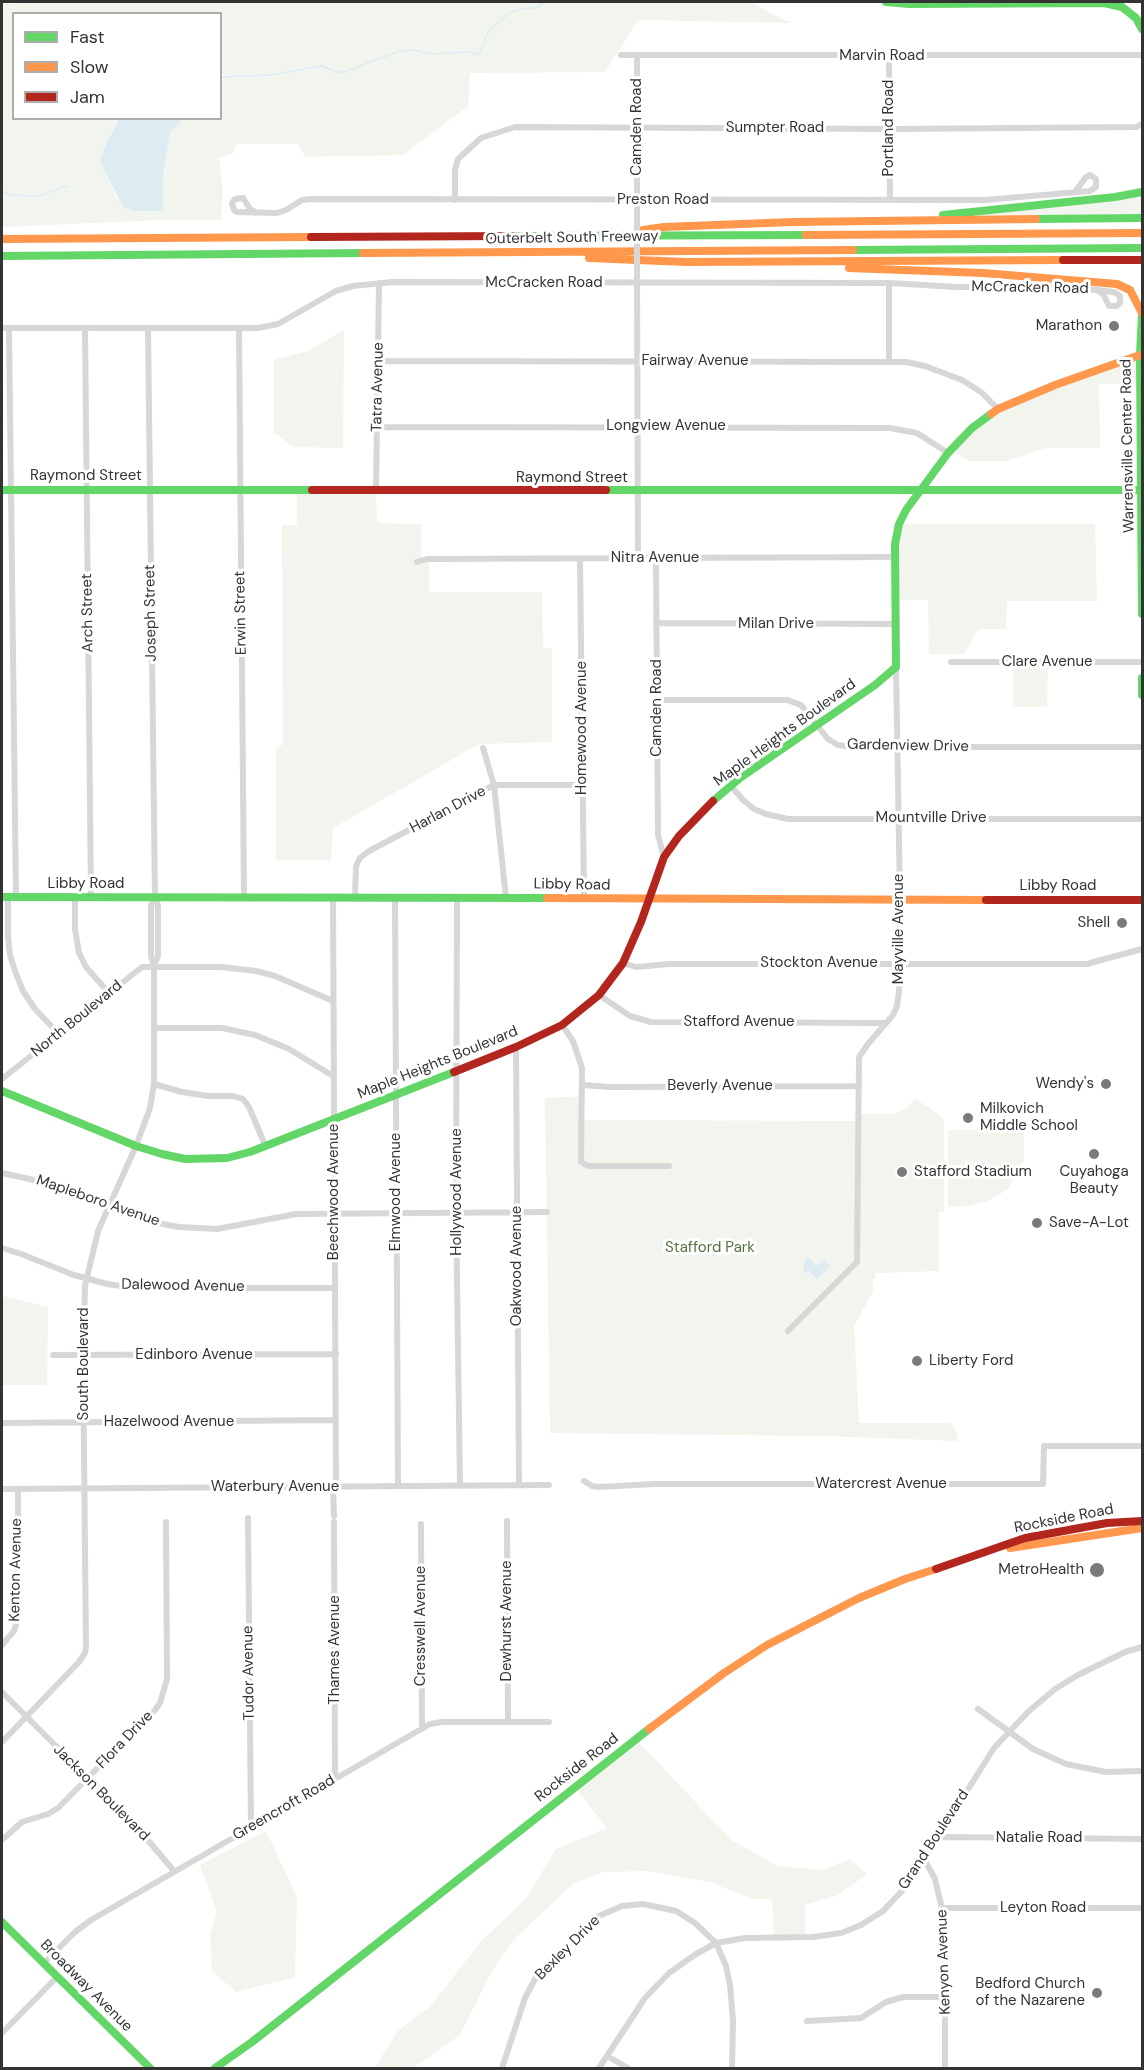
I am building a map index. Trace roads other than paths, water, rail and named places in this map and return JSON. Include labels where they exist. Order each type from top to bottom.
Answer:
[{"type":"main road","points":[[886,2],[909,4],[1104,3],[1122,7],[1136,18],[1143,29]]},
{"type":"main road","points":[[601,236],[664,227],[938,216],[1143,192]]},
{"type":"main road","points":[[859,220],[1143,218]]},
{"type":"main road","name":"Outerbelt South Freeway","points":[[2,239],[1143,233]]},
{"type":"main road","name":"Outerbelt South Freeway","points":[[2,256],[1143,248]]},
{"type":"main road","points":[[420,254],[686,262],[1143,260]]},
{"type":"main road","points":[[814,262],[860,269],[983,273],[1117,284],[1131,291],[1143,314]]},
{"type":"main road","name":"Warrensville Center Road","points":[[1143,314],[1141,355],[1143,614]]},
{"type":"main road","points":[[896,667],[895,544],[899,524],[948,453],[972,428],[998,409],[1055,385],[1141,355]]},
{"type":"main road","name":"Raymond Street","points":[[6,490],[1142,490]]},
{"type":"main road","name":"Maple Heights Boulevard","points":[[2,1091],[136,1146],[185,1159],[205,1160],[227,1158],[250,1152],[516,1047],[562,1025],[599,995],[623,963],[641,922],[664,856],[700,813],[730,786],[875,685],[896,667]]},
{"type":"main road","points":[[1143,678],[1143,695]]},
{"type":"main road","name":"Libby Road","points":[[9,897],[1143,900]]},
{"type":"main road","name":"Rockside Road","points":[[215,2068],[252,2042],[645,1732],[724,1673],[800,1627],[904,1579],[1025,1538],[1107,1523],[1143,1521]]},
{"type":"main road","name":"Rockside Road","points":[[992,1551],[1143,1528]]},
{"type":"main road","name":"Broadway Avenue","points":[[2,1922],[150,2068]]},
{"type":"street","name":"Marvin Road","points":[[621,55],[1143,55]]},
{"type":"street","name":"Camden Road","points":[[637,56],[638,559]]},
{"type":"street","name":"Portland Road","points":[[889,56],[890,200]]},
{"type":"street","name":"Sumpter Road","points":[[455,200],[455,170],[458,159],[481,138],[514,127],[1136,128],[1143,124]]},
{"type":"street","name":"Preston Road","points":[[255,212],[282,212],[297,202],[311,199],[985,200],[1075,192]]},
{"type":"street","name":"McCracken Road","points":[[2,328],[258,328],[278,324],[336,291],[353,286],[379,283],[889,283],[1097,290]]},
{"type":"street","name":"Tatra Avenue","points":[[376,491],[379,283]]},
{"type":"street","points":[[889,283],[889,361]]},
{"type":"street","points":[[9,328],[6,490],[8,937],[10,955],[23,991],[35,1009],[59,1034]]},
{"type":"street","name":"Arch Street","points":[[85,328],[91,898]]},
{"type":"street","name":"Joseph Street","points":[[148,328],[155,898]]},
{"type":"street","name":"Erwin Street","points":[[239,328],[244,897]]},
{"type":"street","name":"Fairway Avenue","points":[[379,361],[889,361],[925,366],[962,380],[981,392],[998,409]]},
{"type":"street","name":"Longview Avenue","points":[[378,427],[638,426],[903,429],[917,433],[948,453]]},
{"type":"street","name":"Nitra Avenue","points":[[417,562],[426,559],[895,557]]},
{"type":"street","name":"Homewood Avenue","points":[[580,559],[584,898]]},
{"type":"street","name":"Camden Road","points":[[656,559],[658,835],[664,856]]},
{"type":"street","name":"Milan Drive","points":[[656,623],[895,624]]},
{"type":"street","name":"Clare Avenue","points":[[951,662],[1143,662]]},
{"type":"street","name":"Mayville Avenue","points":[[788,1330],[856,1262],[859,1057],[897,1006],[900,963],[896,667]]},
{"type":"street","name":"Gardenview Drive","points":[[656,700],[787,700],[801,705],[828,739],[838,745],[851,747],[1143,747]]},
{"type":"street","points":[[483,748],[494,785],[506,898]]},
{"type":"street","name":"Harlan Drive","points":[[355,897],[356,866],[360,858],[369,851],[494,785],[582,785]]},
{"type":"street","name":"Mountville Drive","points":[[730,786],[754,809],[788,819],[1143,819]]},
{"type":"street","name":"Beechwood Avenue","points":[[333,897],[336,1354],[334,1519]]},
{"type":"street","points":[[75,898],[75,929],[79,953],[109,993]]},
{"type":"street","name":"South Boulevard","points":[[2,1742],[85,1653],[86,1488],[83,1355],[86,1278],[98,1231],[136,1146],[150,1108],[154,1084],[154,966],[151,956],[151,905],[155,898]]},
{"type":"street","name":"Elmwood Avenue","points":[[395,898],[398,1486]]},
{"type":"street","name":"Hollywood Avenue","points":[[457,898],[456,1212],[460,1485]]},
{"type":"street","name":"Stockton Avenue","points":[[623,963],[636,967],[669,964],[1089,963],[1143,949]]},
{"type":"street","points":[[154,966],[238,968],[256,971],[275,976],[333,1001]]},
{"type":"street","name":"North Boulevard","points":[[2,1079],[142,967],[154,966]]},
{"type":"street","name":"Stafford Avenue","points":[[599,995],[630,1016],[651,1022],[886,1023]]},
{"type":"street","points":[[562,1025],[573,1041],[579,1057],[582,1084],[581,1161],[584,1165],[669,1166]]},
{"type":"street","points":[[154,1028],[222,1028],[255,1035],[289,1049],[333,1076]]},
{"type":"street","name":"Oakwood Avenue","points":[[516,1047],[519,1485]]},
{"type":"street","points":[[154,1084],[182,1092],[208,1096],[233,1096],[243,1099],[249,1107],[265,1145]]},
{"type":"street","name":"Beverly Avenue","points":[[582,1084],[610,1087],[858,1086]]},
{"type":"street","name":"Mapleboro Avenue","points":[[2,1173],[43,1182],[164,1225],[200,1228],[217,1228],[296,1214],[547,1212]]},
{"type":"street","name":"Dalewood Avenue","points":[[2,1248],[86,1278],[135,1288],[335,1288]]},
{"type":"street","name":"Edinboro Avenue","points":[[53,1355],[336,1354]]},
{"type":"street","name":"Hazelwood Avenue","points":[[2,1423],[336,1420]]},
{"type":"street","name":"Watercrest Avenue","points":[[584,1481],[598,1487],[655,1484],[1043,1484],[1044,1446],[1143,1446]]},
{"type":"street","name":"Waterbury Avenue","points":[[2,1489],[549,1485]]},
{"type":"street","name":"Kenton Avenue","points":[[2,1645],[14,1631],[18,1619],[18,1489]]},
{"type":"street","name":"Tudor Avenue","points":[[248,1518],[251,1827]]},
{"type":"street","name":"Thames Avenue","points":[[334,1519],[335,1778]]},
{"type":"street","name":"Dewhurst Avenue","points":[[507,1521],[508,1722]]},
{"type":"street","name":"Flora Drive","points":[[2,1840],[22,1822],[53,1812],[155,1710],[165,1691],[167,1679],[166,1522]]},
{"type":"street","name":"Cresswell Avenue","points":[[421,1524],[422,1729]]},
{"type":"street","name":"Grand Boulevard","points":[[598,2068],[645,1998],[661,1981],[679,1965],[716,1943],[763,1936],[825,1936],[851,1929],[883,1911],[901,1893],[994,1748],[1029,1711],[1055,1689],[1097,1665],[1125,1652],[1143,1647]]},
{"type":"street","name":"Jackson Boulevard","points":[[2,1692],[136,1826],[174,1871]]},
{"type":"street","points":[[978,1709],[1033,1749],[1066,1764],[1106,1772],[1143,1771]]},
{"type":"street","name":"Greencroft Road","points":[[44,1963],[75,1932],[92,1920],[422,1729],[442,1722],[549,1722]]},
{"type":"street","name":"Natalie Road","points":[[936,1839],[944,1837],[1143,1839]]},
{"type":"street","name":"Kenyon Avenue","points":[[924,1859],[935,1879],[943,1908],[946,1996],[945,2068]]},
{"type":"street","name":"Bexley Drive","points":[[502,2068],[519,2014],[535,1979],[548,1963],[599,1916],[610,1910],[634,1904],[667,1908],[695,1923],[716,1943]]},
{"type":"street","name":"Leyton Road","points":[[943,1908],[1143,1908]]},
{"type":"street","points":[[716,1943],[726,1966],[729,1985],[733,2020],[732,2068]]},
{"type":"street","points":[[2,2033],[57,1977]]},
{"type":"street","points":[[807,2021],[861,2018],[886,2002],[903,1997],[946,1996]]},
{"type":"street","points":[[607,2056],[628,2068]]},
{"type":"waterway","points":[[222,77],[271,75],[321,66],[344,72],[397,52],[413,50],[431,54],[469,52],[479,55],[488,32],[509,13],[534,8],[543,2]]},
{"type":"waterway","points":[[2,192],[12,195],[39,196],[67,186]]},
{"type":"place","name":"Marathon","points":[[1114,326]]},
{"type":"place","name":"Shell","points":[[1122,923]]},
{"type":"place","name":"Wendy's","points":[[1106,1084]]},
{"type":"place","name":"Milkovich Middle School","points":[[968,1118]]},
{"type":"place","name":"Cuyahoga Beauty","points":[[1094,1154]]},
{"type":"place","name":"Stafford Stadium","points":[[902,1172]]},
{"type":"place","name":"Save-A-Lot","points":[[1037,1223]]},
{"type":"place","name":"Liberty Ford","points":[[917,1361]]},
{"type":"place","name":"MetroHealth","points":[[1097,1570]]},
{"type":"place","name":"Bedford Church of the Nazarene","points":[[1097,1993]]},
{"type":"park label","name":"Stafford Park","points":[[710,1248]]}]
